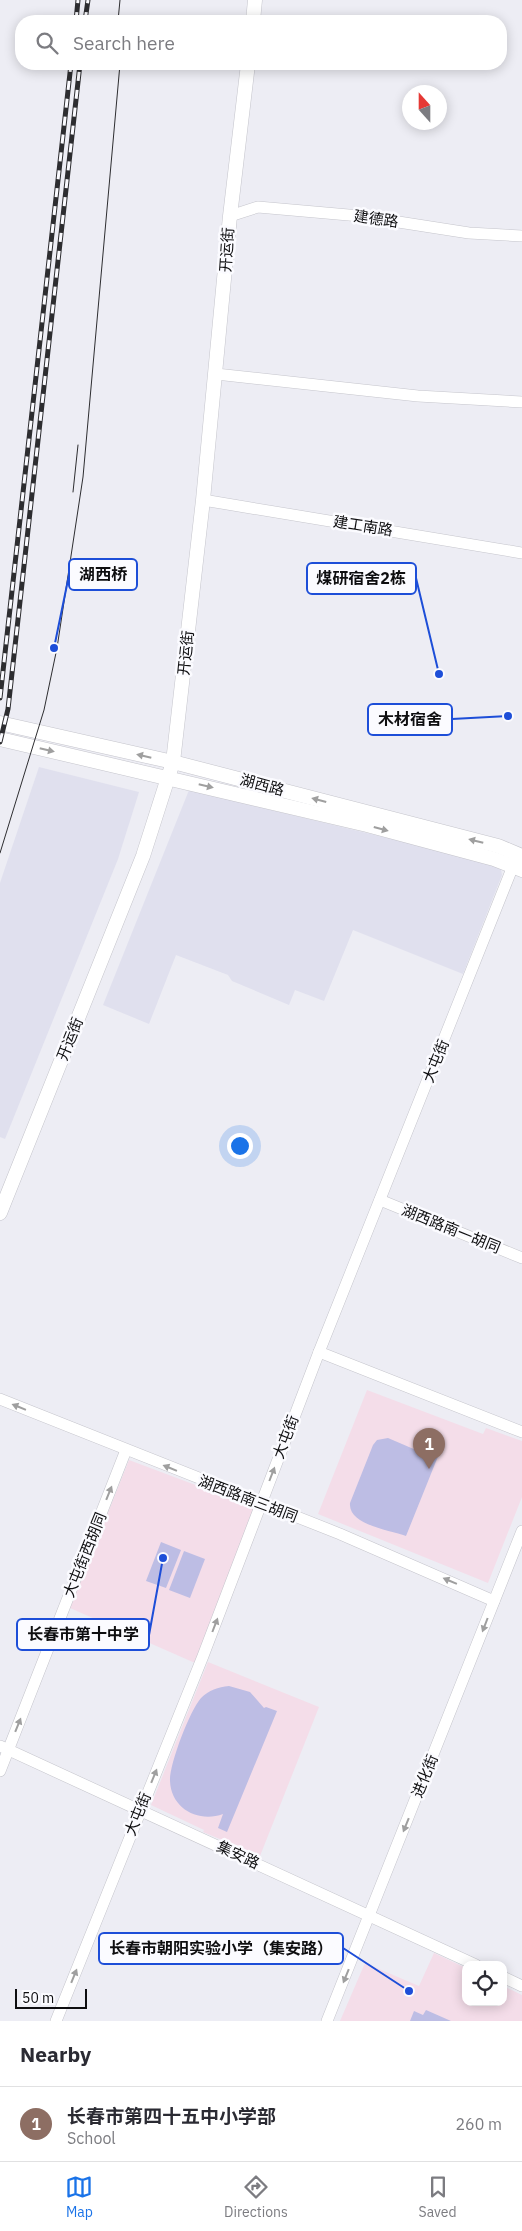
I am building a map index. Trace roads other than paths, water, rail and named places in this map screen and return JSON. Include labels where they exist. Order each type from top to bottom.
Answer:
[{"type":"main road","points":[[254,15],[255,0]]},
{"type":"main road","name":"开运街","points":[[0,1213],[143,856],[172,762],[179,724],[216,374],[230,216],[247,70]]},
{"type":"main road","name":"湖西路","points":[[0,723],[172,762],[489,844],[518,861]]},
{"type":"main road","name":"湖西路","points":[[0,739],[518,861]]},
{"type":"street","name":"建德路","points":[[230,216],[258,207],[360,216],[469,233],[522,236]]},
{"type":"street","points":[[216,374],[418,396],[522,402]]},
{"type":"street","name":"建工南路","points":[[203,500],[522,553]]},
{"type":"street","name":"大屯街","points":[[56,2021],[203,1656],[380,1200],[518,861]]},
{"type":"street","name":"湖西路南一胡同","points":[[380,1200],[522,1258]]},
{"type":"street","points":[[320,1352],[522,1432]]},
{"type":"street","name":"湖西路南三胡同","points":[[0,1399],[340,1534],[494,1601]]},
{"type":"street","name":"大屯街西胡同","points":[[0,1771],[4,1748],[126,1450]]},
{"type":"street","name":"进化街","points":[[327,2021],[522,1531]]},
{"type":"street","name":"集安路","points":[[4,1748],[467,1961]]},
{"type":"street","points":[[507,1979],[522,1986]]},
{"type":"tram line","points":[[119,15],[120,0]]},
{"type":"tram line","points":[[0,853],[44,710],[57,648],[83,477],[119,70]]},
{"type":"tram line","points":[[73,492],[78,445]]},
{"type":"railway","points":[[77,15],[78,0]]},
{"type":"railway","points":[[86,15],[88,0]]},
{"type":"railway","points":[[0,698],[70,70]]},
{"type":"railway","points":[[0,742],[8,709],[79,70]]},
{"type":"place","name":"湖西桥","points":[[54,648]]},
{"type":"place","name":"煤研宿舍2栋","points":[[439,674]]},
{"type":"place","name":"木材宿舍","points":[[508,716]]},
{"type":"place","name":"长春市第四十五中小学部","points":[[429,1469]]},
{"type":"place","name":"长春市第十中学","points":[[163,1558]]},
{"type":"place","name":"长春市朝阳实验小学（集安路）","points":[[409,1991]]}]
